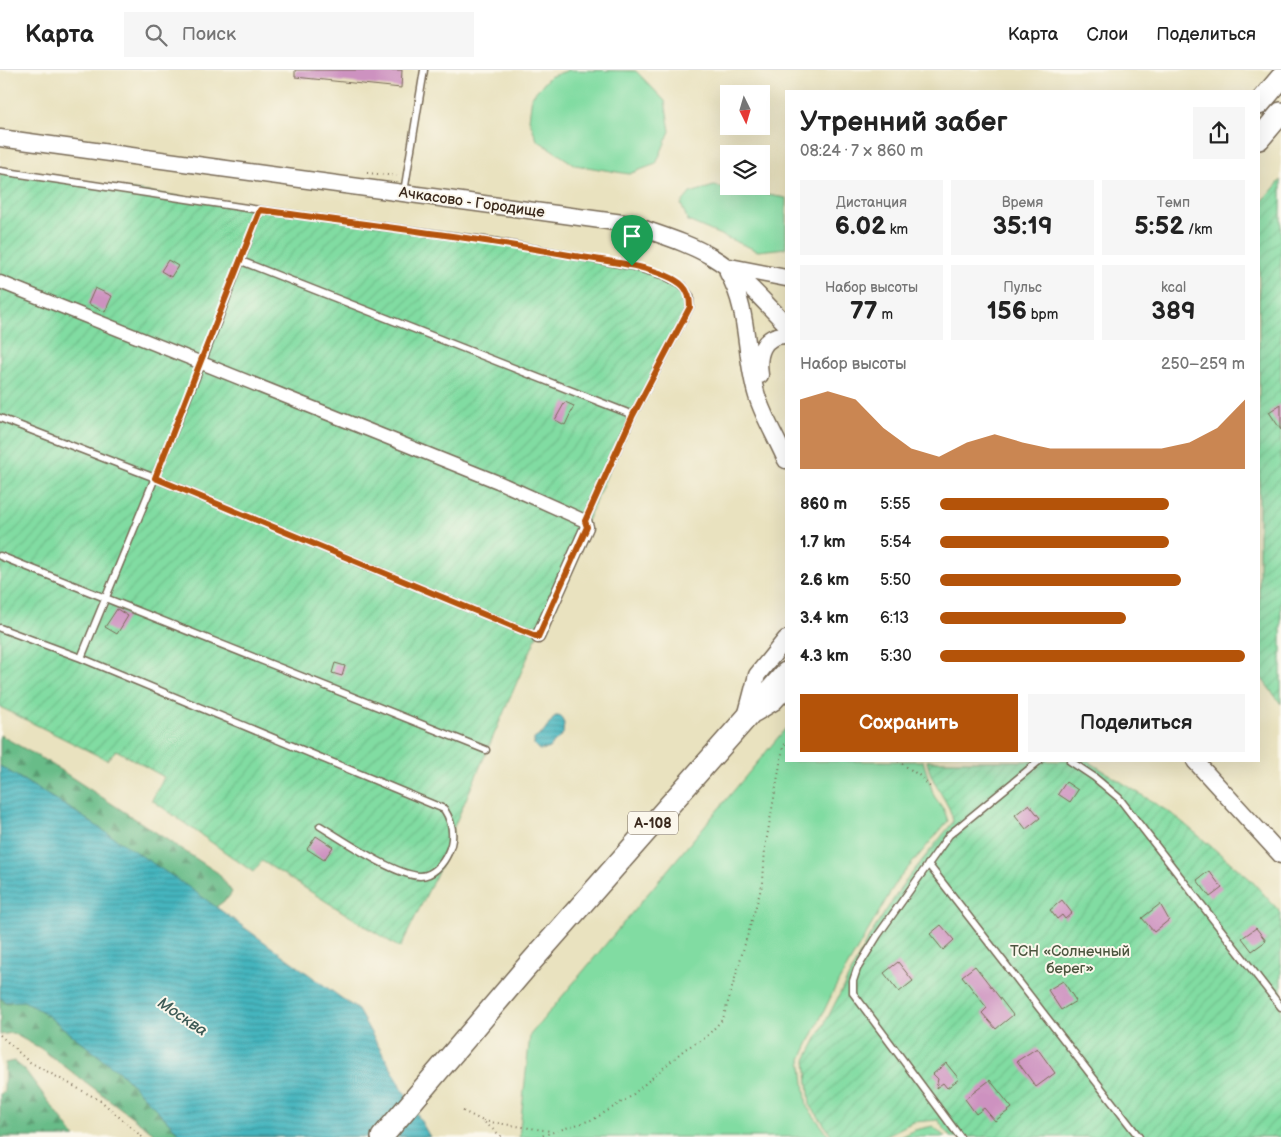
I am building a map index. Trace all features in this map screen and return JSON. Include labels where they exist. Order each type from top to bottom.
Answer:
[{"type":"highway","points":[[1260,103],[1281,78]]},
{"type":"highway","points":[[1260,138],[1281,113]]},
{"type":"highway","name":"А-108","points":[[776,691],[785,668]]},
{"type":"highway","name":"А-108","points":[[382,1137],[524,970],[745,719],[776,691],[785,675]]},
{"type":"street","name":"Ачкасово - Городище","points":[[0,138],[630,224],[701,250],[724,264],[750,286],[785,323]]},
{"type":"street","points":[[724,264],[743,271],[785,278]]},
{"type":"street","points":[[724,264],[740,296],[757,397],[785,458]]},
{"type":"street","points":[[0,282],[498,482],[585,521],[587,527],[538,637]]},
{"type":"street","points":[[785,335],[775,337],[768,341],[762,347],[758,362],[764,393],[785,437]]},
{"type":"street","points":[[745,719],[757,675],[785,639]]},
{"type":"street","points":[[1196,762],[1281,855]]},
{"type":"lane","points":[[404,192],[424,70]]},
{"type":"lane","points":[[0,171],[260,210],[492,241],[632,266],[666,276],[683,286],[690,296],[690,307],[633,415],[585,521]]},
{"type":"lane","points":[[81,658],[202,363],[260,210]]},
{"type":"lane","points":[[241,261],[633,415]]},
{"type":"lane","points":[[0,418],[155,478],[538,637]]},
{"type":"lane","points":[[0,556],[486,750]]},
{"type":"lane","points":[[0,628],[81,658],[444,809],[451,818],[453,829],[452,843],[440,866],[422,876],[403,873],[320,826]]},
{"type":"lane","points":[[960,1137],[853,993],[853,981],[857,969],[949,835],[1038,762]]},
{"type":"lane","points":[[1072,762],[1094,777],[1119,798],[1281,1007]]},
{"type":"lane","points":[[928,864],[1139,1137]]},
{"type":"path","points":[[538,1137],[550,1131],[594,1119],[630,1098],[685,1049],[706,1038],[723,1019],[763,882],[773,799],[785,744]]},
{"type":"path","points":[[899,762],[920,776],[932,789]]},
{"type":"path","points":[[0,1035],[28,1061],[101,1101],[142,1137]]},
{"type":"path","points":[[463,1111],[483,1121],[502,1137]]},
{"type":"path","points":[[483,1121],[550,1131]]},
{"type":"green space","points":[[569,70],[636,71],[665,101],[670,131],[656,164],[629,174],[575,165],[537,140],[529,119],[532,96],[549,77]]},
{"type":"green space","points":[[0,171],[492,241],[631,266],[683,286],[690,307],[633,415],[453,829],[452,843],[400,948],[262,861],[253,872],[152,800],[164,777],[116,750],[107,760],[0,707]]},
{"type":"green space","points":[[1281,180],[1281,704],[1260,676],[1260,204]]},
{"type":"green space","points":[[714,186],[720,187],[720,195],[768,195],[785,198],[785,248],[758,251],[688,221],[681,204],[690,193]]},
{"type":"green space","points":[[785,729],[785,762],[923,762],[934,796],[944,810],[948,821],[897,881],[835,988],[801,1059],[807,1107],[830,1137],[519,1137],[530,1035]]},
{"type":"green space","points":[[0,735],[48,762],[218,873],[232,892],[228,898],[216,907],[74,811],[0,766]]},
{"type":"green space","name":"ТСН «Солнечный берег»","points":[[927,762],[1090,762],[1175,816],[1250,879],[1281,913],[1281,1137],[950,1137],[938,1120],[913,1122],[883,1137],[833,1137],[810,1105],[806,1060],[869,937],[904,883],[953,822],[949,808]]},
{"type":"green space","points":[[0,998],[6,1002],[24,1001],[43,1012],[124,1076],[183,1137],[159,1137],[40,1048],[12,1033],[0,1035]]},
{"type":"green space","points":[[14,1061],[25,1070],[75,1137],[0,1137],[0,1094],[4,1091],[5,1063]]},
{"type":"green space","points":[[933,1126],[945,1137],[901,1137],[915,1130]]},
{"type":"water","points":[[555,716],[560,716],[564,723],[563,734],[548,749],[539,750],[534,745],[534,739],[543,733]]},
{"type":"water","name":"Москва","points":[[0,766],[74,811],[190,888],[358,1010],[430,1137],[183,1137],[124,1076],[43,1012],[24,1001],[6,1002],[0,998]]},
{"type":"building","points":[[295,70],[402,70],[401,88],[295,77]]},
{"type":"building","points":[[168,260],[178,266],[171,277],[161,271]]},
{"type":"building","points":[[95,288],[112,296],[105,312],[88,304]]},
{"type":"building","points":[[565,402],[574,406],[565,425],[555,420]]},
{"type":"building","points":[[1281,404],[1281,430],[1269,412]]},
{"type":"building","points":[[117,609],[128,616],[117,634],[105,627]]},
{"type":"building","points":[[335,663],[345,666],[342,676],[332,673]]},
{"type":"building","points":[[1066,782],[1078,790],[1070,802],[1058,794]]},
{"type":"building","points":[[1029,804],[1040,818],[1026,829],[1015,815]]},
{"type":"building","points":[[316,836],[333,847],[324,860],[307,849]]},
{"type":"building","points":[[1209,871],[1222,888],[1210,897],[1197,880]]},
{"type":"building","points":[[1062,900],[1072,913],[1065,919],[1062,915],[1057,919],[1050,910]]},
{"type":"building","points":[[1160,904],[1169,920],[1154,932],[1142,918]]},
{"type":"building","points":[[941,925],[954,940],[943,950],[930,934]]},
{"type":"building","points":[[1256,928],[1266,941],[1252,951],[1242,938]]},
{"type":"building","points":[[898,962],[913,981],[899,992],[884,973]]},
{"type":"building","points":[[975,966],[1013,1015],[996,1029],[982,1013],[987,1008],[962,976]]},
{"type":"building","points":[[1063,981],[1076,1001],[1061,1010],[1048,990]]},
{"type":"building","points":[[1037,1048],[1055,1073],[1036,1087],[1017,1061]]},
{"type":"building","points":[[946,1063],[959,1079],[947,1088],[943,1083],[936,1088],[938,1079],[933,1074]]},
{"type":"building","points":[[990,1080],[1012,1108],[995,1121],[984,1108],[976,1114],[965,1099]]},
{"type":"route","points":[[260,210],[492,241],[632,266],[666,276],[683,286],[690,296],[690,307],[633,415],[585,521],[587,527],[538,637],[155,478],[202,363],[260,210]]}]
